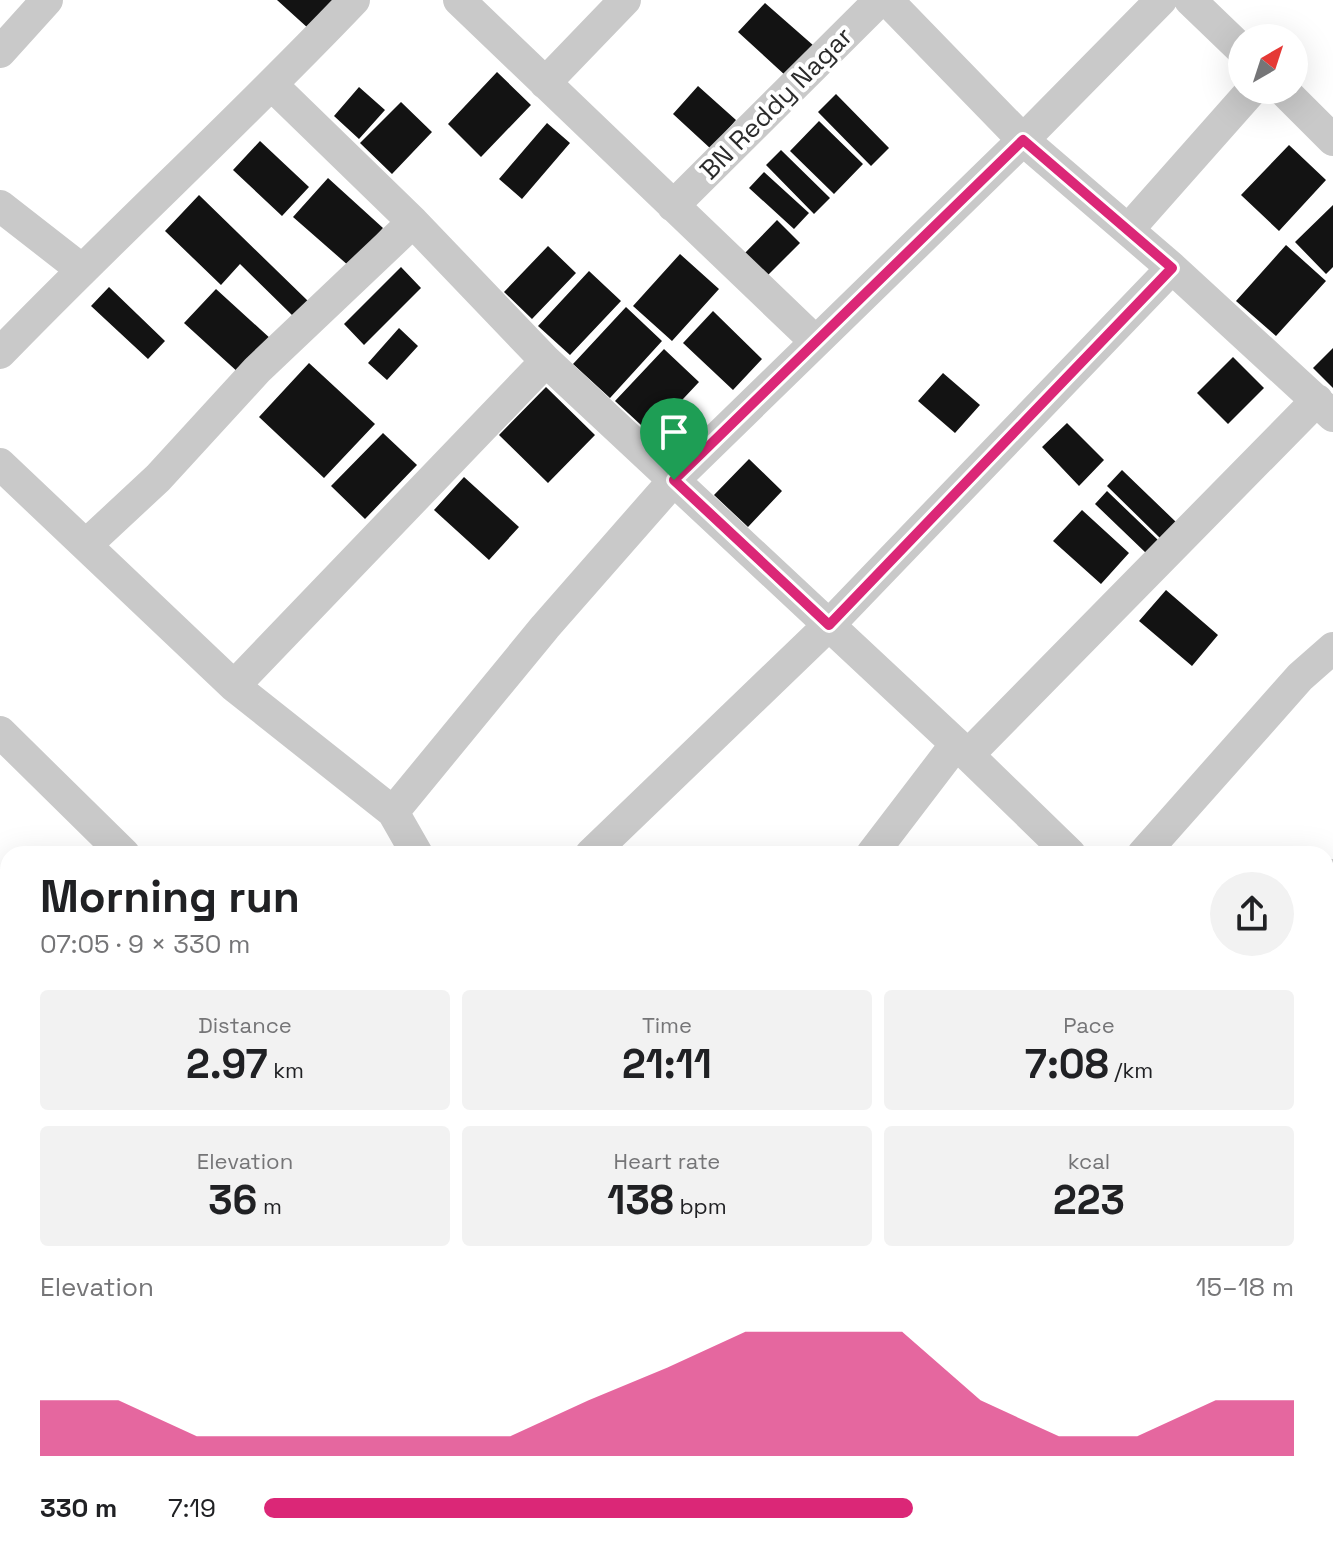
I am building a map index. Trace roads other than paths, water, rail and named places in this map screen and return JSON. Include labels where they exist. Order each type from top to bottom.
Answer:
[{"type":"street","points":[[0,52],[47,0]]},
{"type":"street","points":[[0,353],[81,269],[273,86],[354,0]]},
{"type":"street","points":[[459,0],[815,341]]},
{"type":"street","points":[[545,83],[625,0]]},
{"type":"street","name":"BN Reddy Nagar","points":[[673,206],[880,0]]},
{"type":"street","points":[[879,846],[962,749],[1325,408],[1172,268],[1023,140],[887,0]]},
{"type":"street","points":[[393,812],[545,627],[674,480],[1023,140],[1161,0]]},
{"type":"street","points":[[1190,0],[1228,37]]},
{"type":"street","points":[[273,86],[413,222],[546,361],[1062,846]]},
{"type":"street","points":[[1128,230],[1240,104]]},
{"type":"street","points":[[1297,104],[1333,140]]},
{"type":"street","points":[[0,206],[81,269]]},
{"type":"street","points":[[86,545],[158,478],[257,370],[413,222]]},
{"type":"street","points":[[599,846],[829,625],[1172,268]]},
{"type":"street","points":[[234,686],[546,361]]},
{"type":"street","points":[[0,464],[234,686],[393,812],[412,846]]},
{"type":"street","points":[[1150,846],[1300,677],[1333,648]]},
{"type":"street","points":[[0,732],[116,846]]}]
